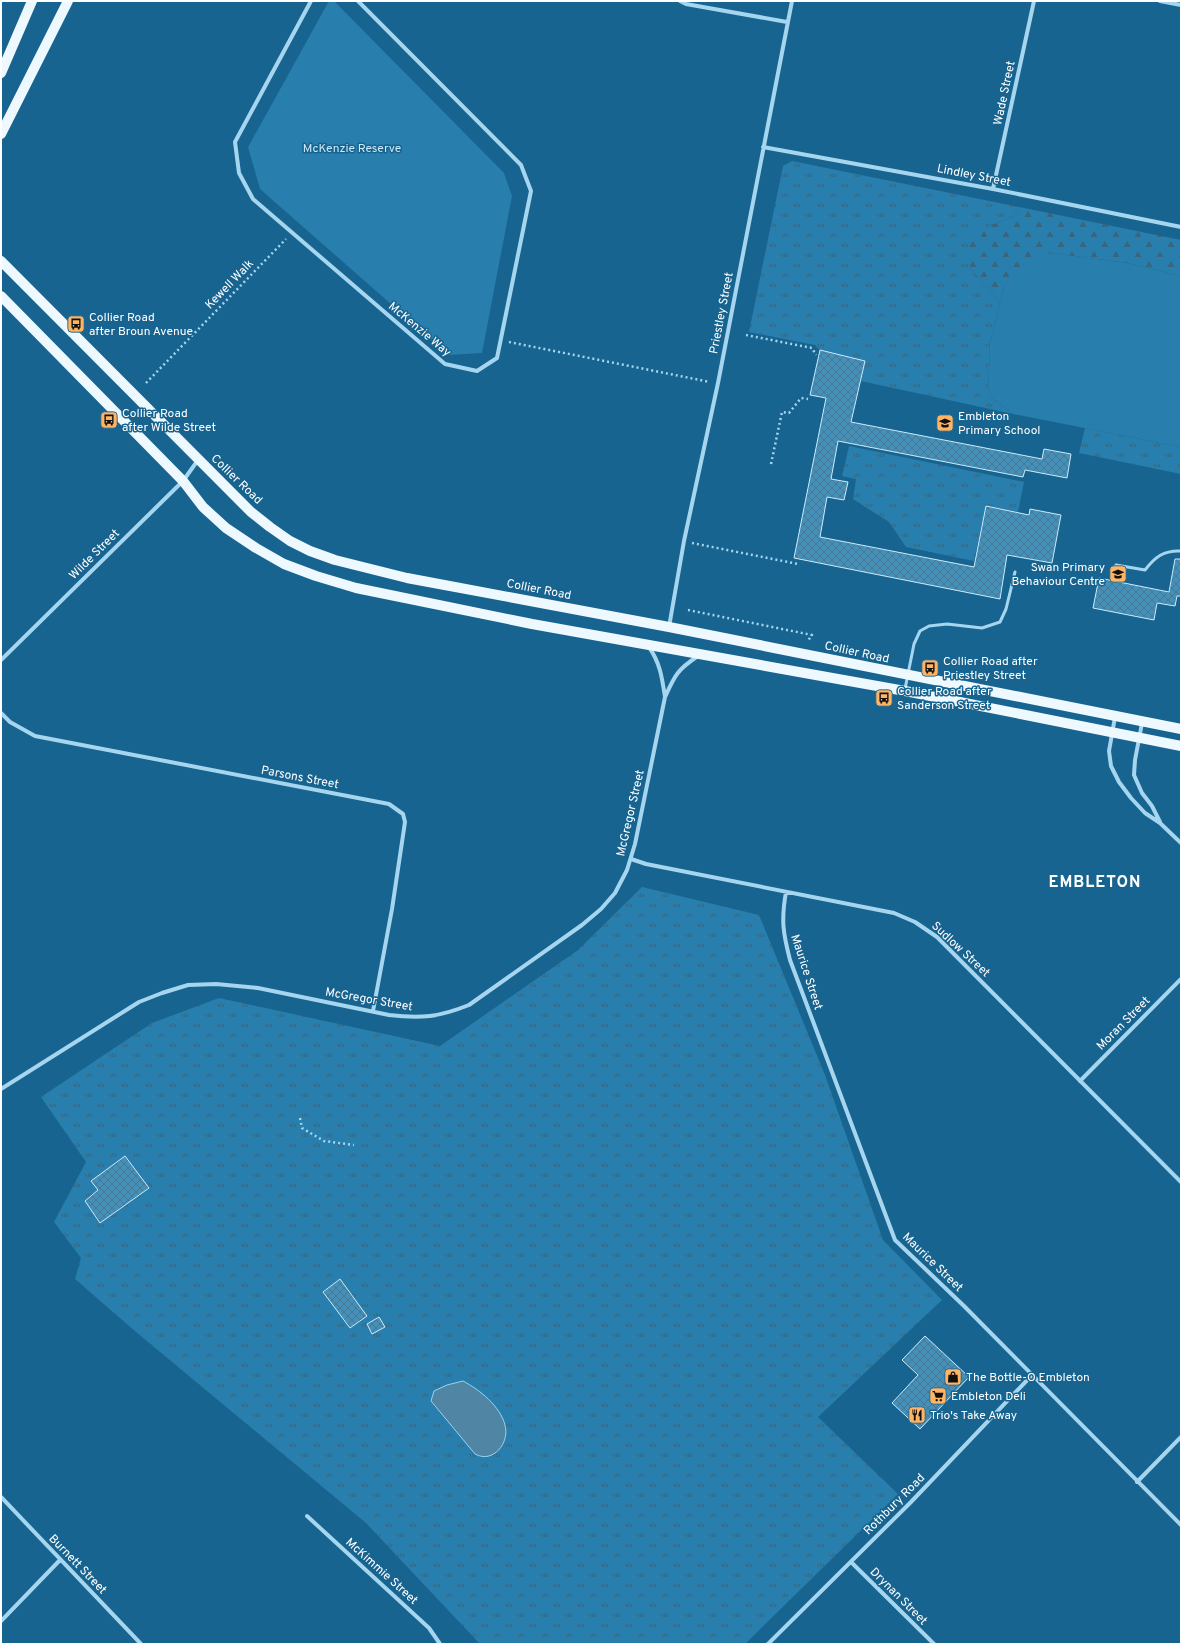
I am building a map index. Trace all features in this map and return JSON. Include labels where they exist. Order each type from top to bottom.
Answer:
[{"type":"main road","points":[[1,73],[32,1]]},
{"type":"main road","points":[[1,134],[68,1]]},
{"type":"main road","name":"Collier Road","points":[[1,261],[251,512],[290,541],[310,551],[336,560],[407,578],[1181,729]]},
{"type":"main road","points":[[1,296],[183,481],[203,507],[226,528],[284,564],[316,576],[356,588],[417,601],[648,646],[905,691],[1181,746]]},
{"type":"street","name":"McKenzie Way","points":[[310,1],[235,142],[239,173],[253,200],[445,364],[477,372],[497,358],[531,191],[521,165],[358,1]]},
{"type":"street","points":[[680,1],[686,4],[787,22]]},
{"type":"street","name":"Priestley Street","points":[[669,628],[684,541],[718,383],[792,1]]},
{"type":"street","name":"Wade Street","points":[[993,189],[1034,1]]},
{"type":"street","points":[[1160,1],[1181,5]]},
{"type":"street","name":"Lindley Street","points":[[763,147],[993,189],[1181,227]]},
{"type":"street","name":"Wilde Street","points":[[1,660],[183,481],[198,460]]},
{"type":"street","name":"McGregor Street","points":[[648,646],[656,658],[665,697]]},
{"type":"street","name":"McGregor Street","points":[[1,1089],[138,1002],[162,992],[188,985],[216,984],[258,988],[372,1011],[411,1017],[430,1017],[448,1013],[469,1005],[582,926],[601,909],[615,893],[631,859],[665,697],[674,677],[682,666],[699,655]]},
{"type":"street","name":"Parsons Street","points":[[1,713],[10,722],[35,736],[389,804],[403,814],[405,822],[392,909],[372,1011]]},
{"type":"street","points":[[1116,716],[1109,751],[1111,766],[1119,782],[1145,813],[1160,823],[1181,843]]},
{"type":"street","points":[[1143,721],[1135,760],[1134,775],[1142,793],[1152,806],[1160,823]]},
{"type":"street","name":"Sudlow Street","points":[[631,859],[646,864],[894,913],[915,922],[937,937],[1181,1182]]},
{"type":"street","name":"Maurice Street","points":[[786,892],[782,919],[790,960],[895,1240],[964,1306],[1181,1525]]},
{"type":"street","name":"Moran Street","points":[[1080,1081],[1181,979]]},
{"type":"street","name":"Rothbury Road","points":[[768,1644],[911,1502],[1032,1375]]},
{"type":"street","points":[[1137,1482],[1181,1437]]},
{"type":"street","name":"Burnett Street","points":[[1,1497],[141,1644]]},
{"type":"street","name":"McKimmie Street","points":[[307,1516],[429,1628],[440,1644]]},
{"type":"street","points":[[1,1621],[60,1560]]},
{"type":"street","name":"Drynan Street","points":[[851,1562],[934,1644]]},
{"type":"lane","points":[[1116,565],[1145,570],[1155,557],[1173,550],[1181,551]]},
{"type":"lane","points":[[905,691],[914,644],[920,631],[929,626],[947,624],[982,628],[1000,622],[1006,609],[1015,572]]},
{"type":"path","name":"Kewell Walk","points":[[146,383],[292,233]]},
{"type":"path","points":[[746,335],[812,348],[816,355]]},
{"type":"path","points":[[501,340],[718,383]]},
{"type":"path","points":[[771,464],[782,412],[788,414],[801,398],[808,399]]},
{"type":"path","points":[[684,541],[798,564]]},
{"type":"path","points":[[300,1118],[302,1128],[324,1141],[354,1144]]},
{"type":"green space","name":"McKenzie Reserve","points":[[329,1],[334,1],[504,173],[512,196],[482,353],[449,355],[260,189],[248,147]]},
{"type":"green space","points":[[792,161],[1019,207],[1014,216],[987,227],[969,267],[1000,302],[990,344],[988,395],[1013,414],[861,381],[865,361],[820,350],[815,345],[749,332],[783,166]]},
{"type":"green space","points":[[1019,207],[1181,240],[1181,276],[1128,263],[1051,253],[1004,286],[1000,302],[969,267],[968,238],[987,227],[1014,216]]},
{"type":"green space","points":[[1051,253],[1128,263],[1181,276],[1181,447],[1013,414],[988,395],[990,344],[1004,286],[1021,265]]},
{"type":"green space","points":[[1085,428],[1181,447],[1181,474],[1079,453]]},
{"type":"green space","points":[[849,446],[1024,482],[1018,512],[986,506],[974,561],[906,547],[889,522],[853,499],[856,479],[842,476]]},
{"type":"green space","points":[[642,887],[759,915],[825,1075],[883,1240],[942,1300],[818,1417],[898,1494],[745,1644],[480,1644],[366,1523],[136,1332],[75,1279],[81,1258],[54,1222],[86,1162],[41,1097],[152,1023],[219,998],[440,1046],[578,950]]},
{"type":"shaded area","points":[[463,1381],[476,1389],[494,1405],[499,1411],[505,1425],[505,1439],[499,1450],[494,1454],[482,1456],[475,1454],[431,1401],[434,1391],[447,1385]]},
{"type":"building","points":[[820,350],[865,361],[851,422],[1042,459],[1044,449],[1071,454],[1067,478],[1025,470],[1023,477],[838,441],[831,479],[848,482],[844,500],[827,497],[820,537],[974,567],[986,506],[1029,515],[1030,509],[1061,515],[1052,563],[1007,555],[1000,599],[794,558],[826,398],[810,395]]},
{"type":"building","points":[[1175,559],[1181,559],[1181,596],[1177,596],[1175,606],[1157,603],[1154,620],[1093,608],[1099,578],[1169,592]]},
{"type":"building","points":[[125,1156],[149,1188],[100,1223],[85,1201],[98,1190],[91,1181]]},
{"type":"building","points":[[340,1279],[367,1316],[350,1328],[323,1292]]},
{"type":"building","points":[[379,1317],[385,1327],[372,1334],[367,1324]]},
{"type":"building","points":[[925,1336],[969,1377],[920,1429],[892,1403],[918,1375],[902,1360]]},
{"type":"place","name":"Collier Road after Broun Avenue","points":[[76,324]]},
{"type":"place","name":"Collier Road after Wilde Street","points":[[109,420]]},
{"type":"place","name":"Embleton Primary School","points":[[945,423]]},
{"type":"place","name":"Swan Primary Behaviour Centre","points":[[1118,574]]},
{"type":"place","name":"Collier Road after Priestley Street","points":[[930,668]]},
{"type":"place","name":"Collier Road after Sanderson Street","points":[[884,698]]},
{"type":"place","name":"The Bottle-O Embleton","points":[[953,1377]]},
{"type":"place","name":"Embleton Deli","points":[[938,1396]]},
{"type":"place","name":"Trio's Take Away","points":[[917,1415]]},
{"type":"district","name":"EMBLETON","points":[[1095,881]]}]
